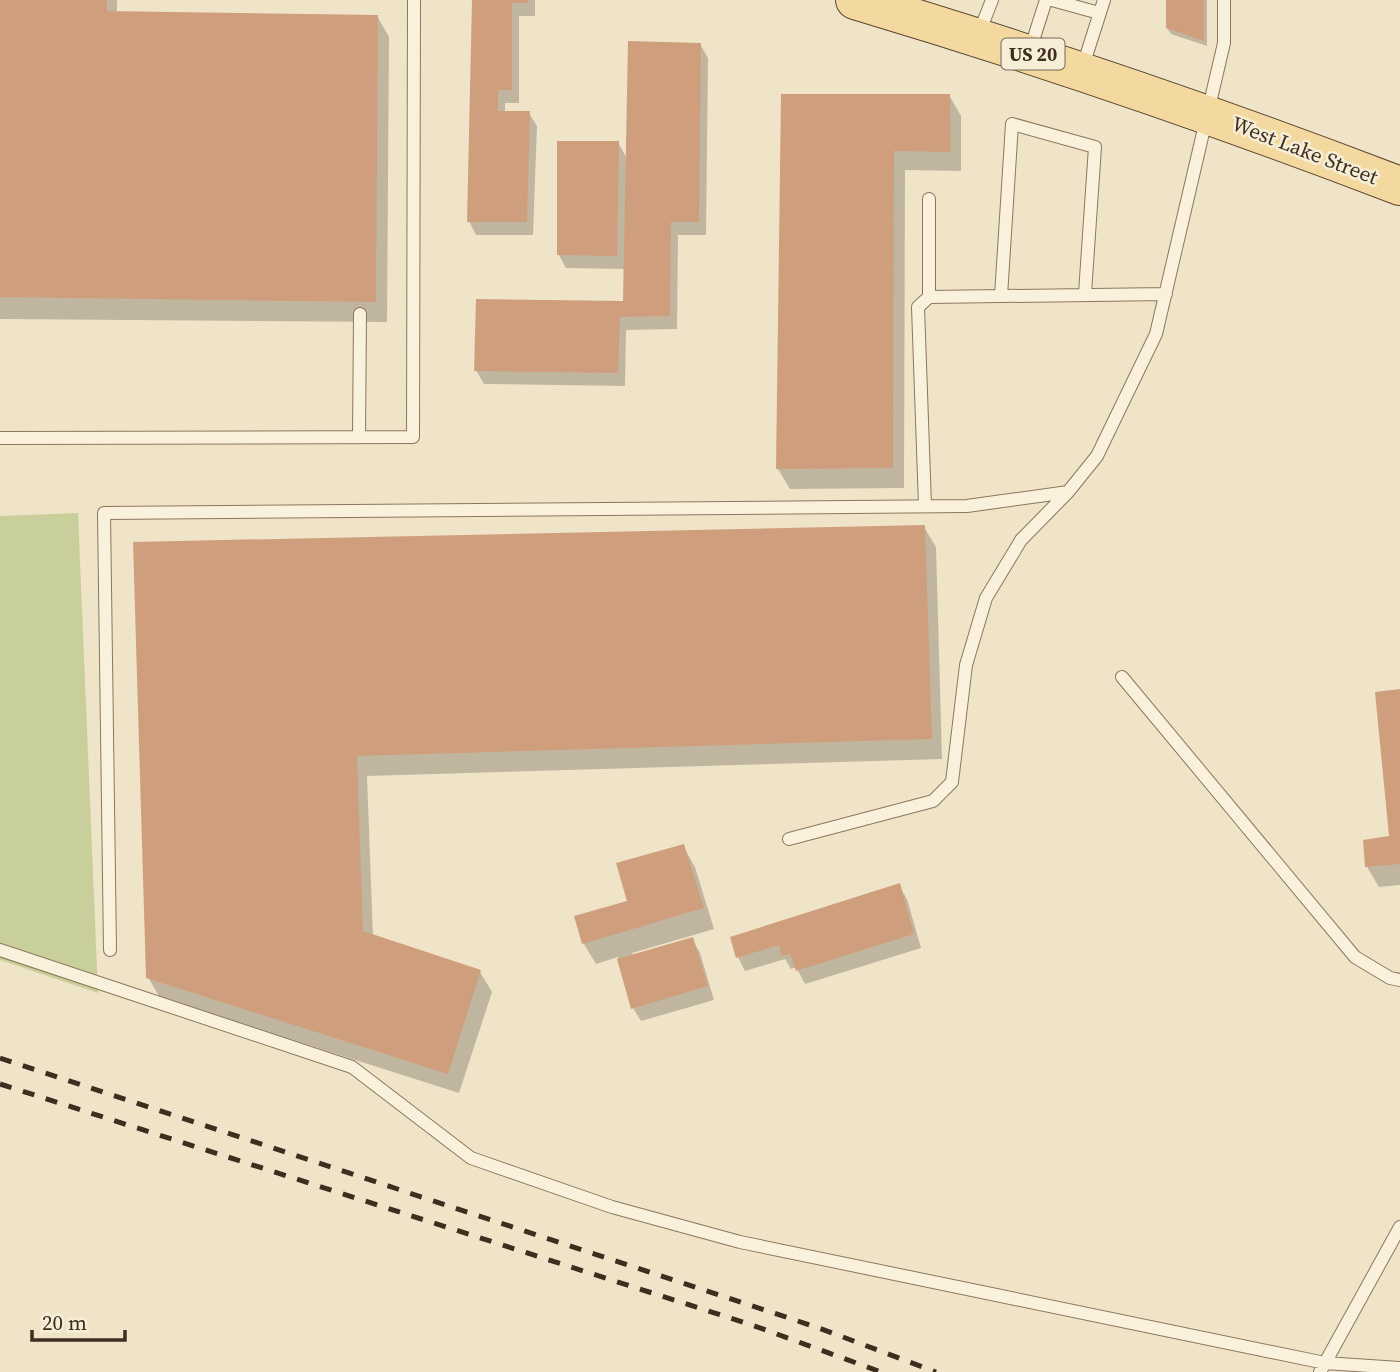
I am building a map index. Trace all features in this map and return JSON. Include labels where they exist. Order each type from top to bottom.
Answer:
[{"type":"main road","name":"US 20","points":[[855,0],[1029,52],[1209,113]]},
{"type":"main road","name":"West Lake Street","points":[[1209,113],[1400,186]]},
{"type":"lane","points":[[0,438],[413,438],[414,0]]},
{"type":"lane","points":[[978,37],[992,0]]},
{"type":"lane","points":[[1029,52],[1046,0]]},
{"type":"lane","points":[[1052,0],[1099,13]]},
{"type":"lane","points":[[1082,69],[1104,0]]},
{"type":"lane","points":[[789,839],[933,801],[952,782],[967,665],[986,598],[1021,540],[1068,492],[1097,456],[1156,334],[1224,43],[1224,0]]},
{"type":"lane","points":[[1001,296],[1012,124],[1095,148],[1085,293]]},
{"type":"lane","points":[[929,199],[929,297]]},
{"type":"lane","points":[[925,506],[918,307],[929,297],[1166,294]]},
{"type":"lane","points":[[359,438],[360,314]]},
{"type":"lane","points":[[110,950],[104,513],[967,506],[1068,492]]},
{"type":"lane","points":[[1122,677],[1355,957],[1390,978],[1400,980]]},
{"type":"lane","points":[[0,950],[352,1067],[471,1158],[612,1207],[740,1242],[1323,1367],[1400,1368]]},
{"type":"lane","points":[[1323,1367],[1400,1227]]},
{"type":"green space","points":[[78,513],[98,993],[0,960],[0,516]]},
{"type":"building","points":[[0,0],[107,0],[107,11],[378,15],[376,302],[0,297]]},
{"type":"building","points":[[472,0],[528,0],[528,3],[512,3],[512,90],[498,90],[498,111],[530,111],[527,222],[467,222]]},
{"type":"building","points":[[1166,0],[1204,0],[1204,41],[1166,28]]},
{"type":"building","points":[[628,41],[701,43],[699,222],[671,222],[670,316],[620,317],[618,373],[474,371],[476,299],[623,301]]},
{"type":"building","points":[[781,94],[950,94],[951,152],[894,151],[893,468],[776,469]]},
{"type":"building","points":[[557,141],[619,141],[617,256],[557,255]]},
{"type":"building","points":[[925,525],[932,739],[357,756],[363,931],[481,970],[448,1074],[146,978],[133,542]]},
{"type":"building","points":[[1400,689],[1400,864],[1365,867],[1363,840],[1389,836],[1375,692]]},
{"type":"building","points":[[684,844],[704,908],[582,944],[574,916],[627,901],[616,863]]},
{"type":"building","points":[[900,883],[914,934],[796,971],[790,954],[782,956],[779,945],[736,958],[730,937]]},
{"type":"building","points":[[693,937],[708,986],[631,1009],[617,959]]},
{"type":"railway","points":[[0,1058],[819,1328],[936,1372]]},
{"type":"railway","points":[[0,1084],[752,1325],[881,1372]]}]
